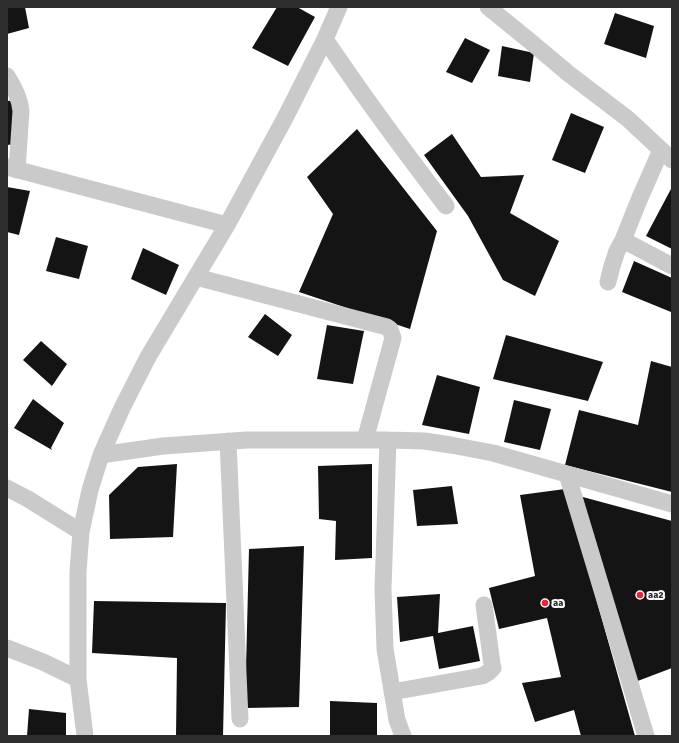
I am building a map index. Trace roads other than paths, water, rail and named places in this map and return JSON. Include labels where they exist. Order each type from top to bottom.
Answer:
[{"type":"street","points":[[85,736],[78,679],[78,572],[81,532],[90,490],[101,455],[122,408],[148,357],[227,225],[325,39],[339,7]]},
{"type":"street","points":[[488,7],[569,74],[628,119],[666,155],[639,200],[617,251],[608,282]]},
{"type":"street","points":[[325,39],[396,141],[446,206]]},
{"type":"street","points":[[7,76],[12,83],[20,102],[21,111],[12,169],[227,225]]},
{"type":"street","points":[[623,240],[672,266]]},
{"type":"street","points":[[196,277],[390,329],[393,338],[365,440]]},
{"type":"street","points":[[101,455],[163,446],[247,440],[424,441],[451,444],[493,453],[672,504]]},
{"type":"street","points":[[388,440],[384,596],[385,649],[397,720],[403,736]]},
{"type":"street","points":[[228,442],[240,719]]},
{"type":"street","points":[[567,474],[646,736]]},
{"type":"street","points":[[7,488],[28,499],[81,532]]},
{"type":"street","points":[[392,692],[482,676],[489,672],[493,668],[484,605]]},
{"type":"street","points":[[7,648],[43,662],[78,679]]},
{"type":"place","name":"aa2","points":[[640,595]]},
{"type":"place","name":"aa","points":[[545,603]]}]
